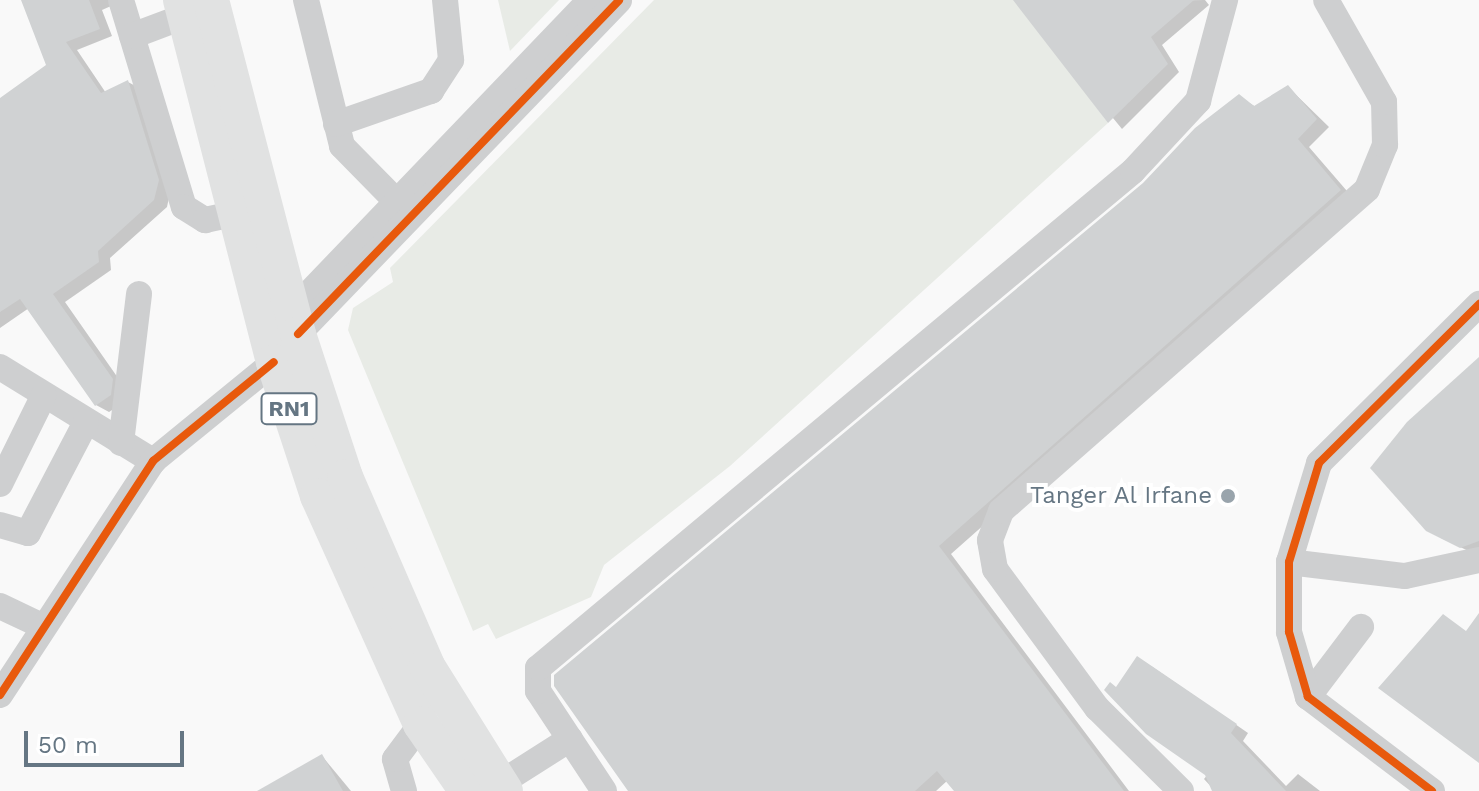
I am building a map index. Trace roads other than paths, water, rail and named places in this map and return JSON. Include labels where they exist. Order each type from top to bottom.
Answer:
[{"type":"highway","name":"RN1","points":[[192,5],[345,477],[427,666],[490,789]]},
{"type":"highway","name":"RN1","points":[[192,5],[234,214],[274,362],[318,496],[421,724],[490,789]]},
{"type":"street","points":[[121,0],[184,207],[205,220],[234,214]]},
{"type":"street","points":[[306,0],[342,146],[397,202]]},
{"type":"street","points":[[336,124],[431,91],[451,60],[445,0]]},
{"type":"street","points":[[295,323],[397,202],[590,0]]},
{"type":"street","points":[[295,323],[619,0]]},
{"type":"street","points":[[604,791],[538,691],[538,668],[1133,171],[1198,101],[1225,0]]},
{"type":"street","points":[[1181,791],[1097,708],[995,569],[990,540],[1001,511],[1367,189],[1385,145],[1384,102],[1326,0]]},
{"type":"street","points":[[132,36],[192,5]]},
{"type":"street","points":[[121,443],[139,294]]},
{"type":"street","points":[[1432,791],[1308,697],[1289,632],[1289,562],[1319,463],[1479,304]]},
{"type":"street","points":[[0,695],[40,625],[153,461],[274,362]]},
{"type":"street","points":[[0,367],[153,461]]},
{"type":"street","points":[[0,484],[44,395]]},
{"type":"street","points":[[0,525],[28,533],[86,422]]},
{"type":"street","points":[[1289,562],[1405,576],[1479,560]]},
{"type":"street","points":[[0,606],[40,625]]},
{"type":"street","points":[[1308,697],[1361,627]]},
{"type":"street","points":[[404,791],[395,759],[421,724]]},
{"type":"street","points":[[490,789],[570,739]]},
{"type":"place","name":"Tanger Al Irfane","points":[[1228,496]]}]
